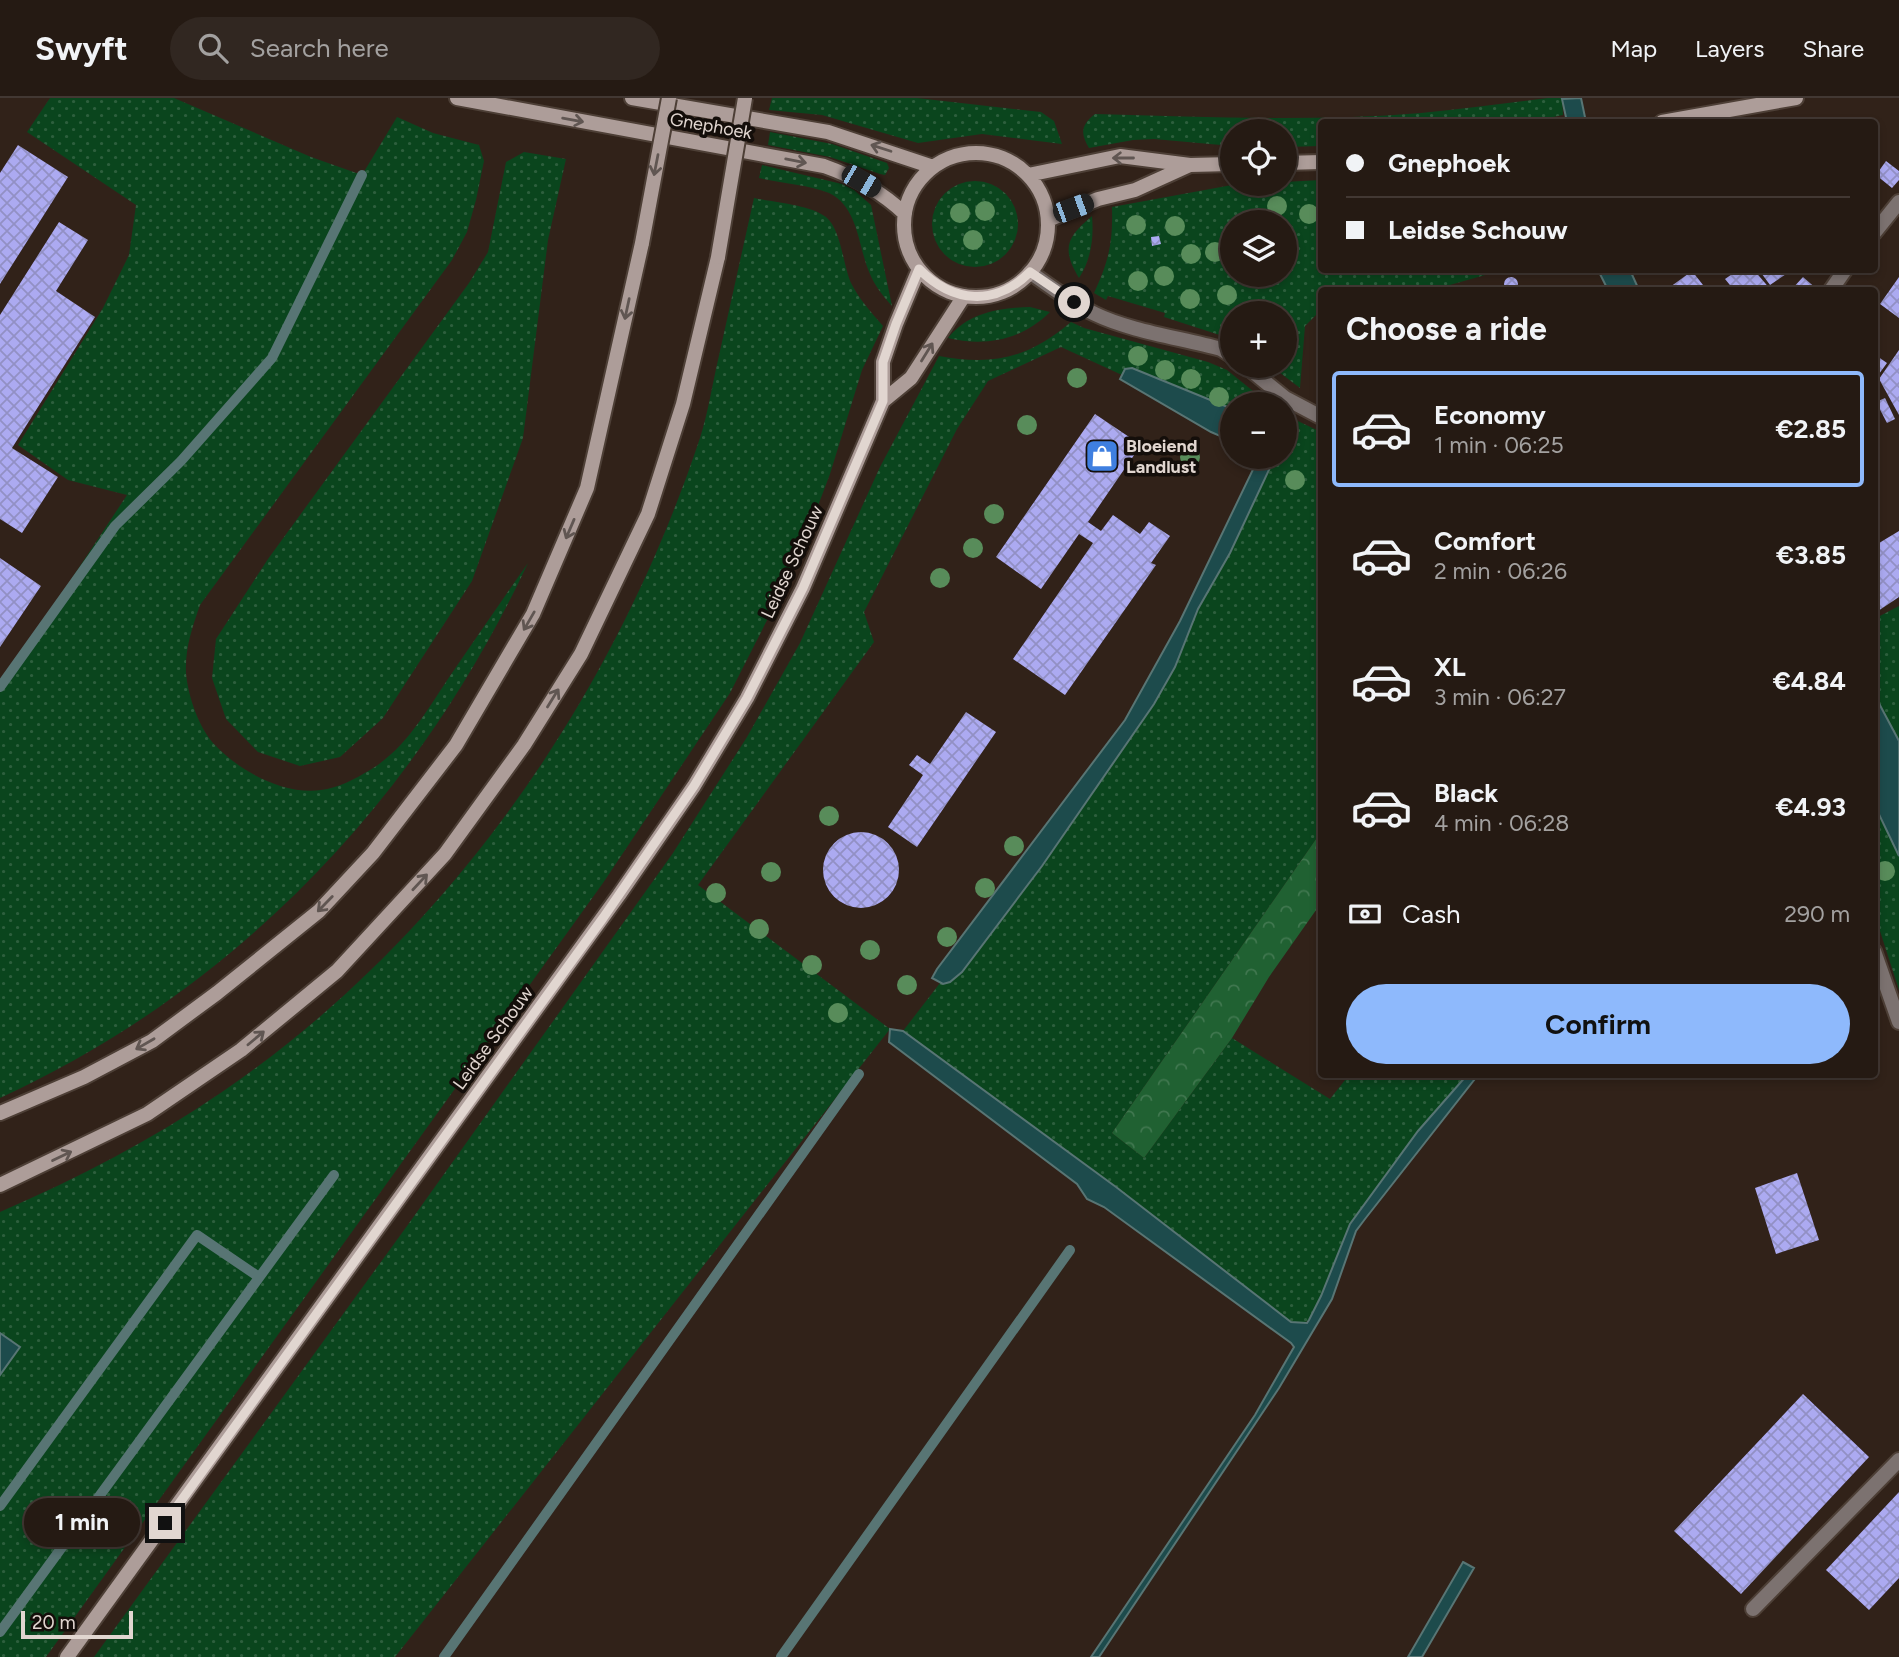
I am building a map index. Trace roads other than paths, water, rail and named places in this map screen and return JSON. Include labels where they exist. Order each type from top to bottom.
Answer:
[{"type":"street","name":"Gnephoek","points":[[457,98],[824,166],[876,189],[905,214]]},
{"type":"street","name":"Gnephoek","points":[[632,98],[828,132],[933,167]]},
{"type":"street","points":[[0,1114],[84,1077],[152,1041],[309,919],[373,853],[456,745],[533,614],[587,488],[642,243],[668,98]]},
{"type":"street","points":[[0,1185],[147,1114],[241,1050],[337,971],[445,854],[524,745],[581,654],[648,514],[682,404],[718,257],[745,98]]},
{"type":"street","points":[[1679,119],[1796,98]]},
{"type":"street","points":[[980,153],[1011,162],[1028,175],[1041,192],[1048,220],[1044,248],[1022,281],[1000,293],[964,296],[941,287],[919,269],[906,243],[905,214],[914,190],[933,167],[958,155],[980,153]]},
{"type":"street","points":[[1028,175],[1120,156],[1190,166],[1220,165]]},
{"type":"street","points":[[1297,163],[1318,162]]},
{"type":"street","points":[[1048,220],[1098,199],[1135,190],[1190,166]]},
{"type":"street","points":[[1878,228],[1899,202]]},
{"type":"street","name":"Leidse Schouw","points":[[68,1657],[603,918],[694,786],[747,698],[803,588],[883,401],[883,362],[919,269]]},
{"type":"street","points":[[1030,272],[1096,314],[1220,349]]},
{"type":"street","name":"Leidse Schouw","points":[[883,401],[911,378],[964,296]]},
{"type":"street","points":[[1261,378],[1285,398],[1318,415]]},
{"type":"street","points":[[1878,962],[1899,1022]]},
{"type":"street","points":[[1753,1609],[1899,1460]]},
{"type":"water","points":[[1581,98],[1585,119],[1566,119],[1562,99]]},
{"type":"water","points":[[1600,273],[1631,273],[1638,287],[1606,287]]},
{"type":"water","points":[[1132,368],[1220,404],[1220,436],[1120,379],[1125,369]]},
{"type":"water","points":[[1253,469],[1269,469],[1230,553],[1198,609],[1175,667],[1154,704],[1042,866],[962,972],[943,984],[932,978],[1125,720],[1180,621]]},
{"type":"water","points":[[1878,702],[1899,741],[1899,856],[1878,812]]},
{"type":"water","points":[[890,1029],[903,1031],[1116,1187],[1291,1322],[1307,1323],[1350,1224],[1418,1131],[1464,1078],[1476,1078],[1356,1231],[1332,1299],[1279,1388],[1099,1657],[1091,1657],[1255,1415],[1294,1347],[1104,1207],[1087,1199],[1077,1184],[889,1042]]},
{"type":"water","points":[[0,1333],[20,1347],[0,1375]]},
{"type":"water","points":[[1463,1562],[1474,1568],[1422,1657],[1408,1657]]},
{"type":"waterway","points":[[0,687],[115,526],[181,461],[272,358],[362,175]]},
{"type":"waterway","points":[[444,1657],[859,1074]]},
{"type":"waterway","points":[[0,1632],[334,1175]]},
{"type":"waterway","points":[[0,1506],[197,1235],[259,1277]]},
{"type":"waterway","points":[[781,1657],[1070,1250]]},
{"type":"place","name":"Bloeiend Landlust","points":[[1102,456]]}]
